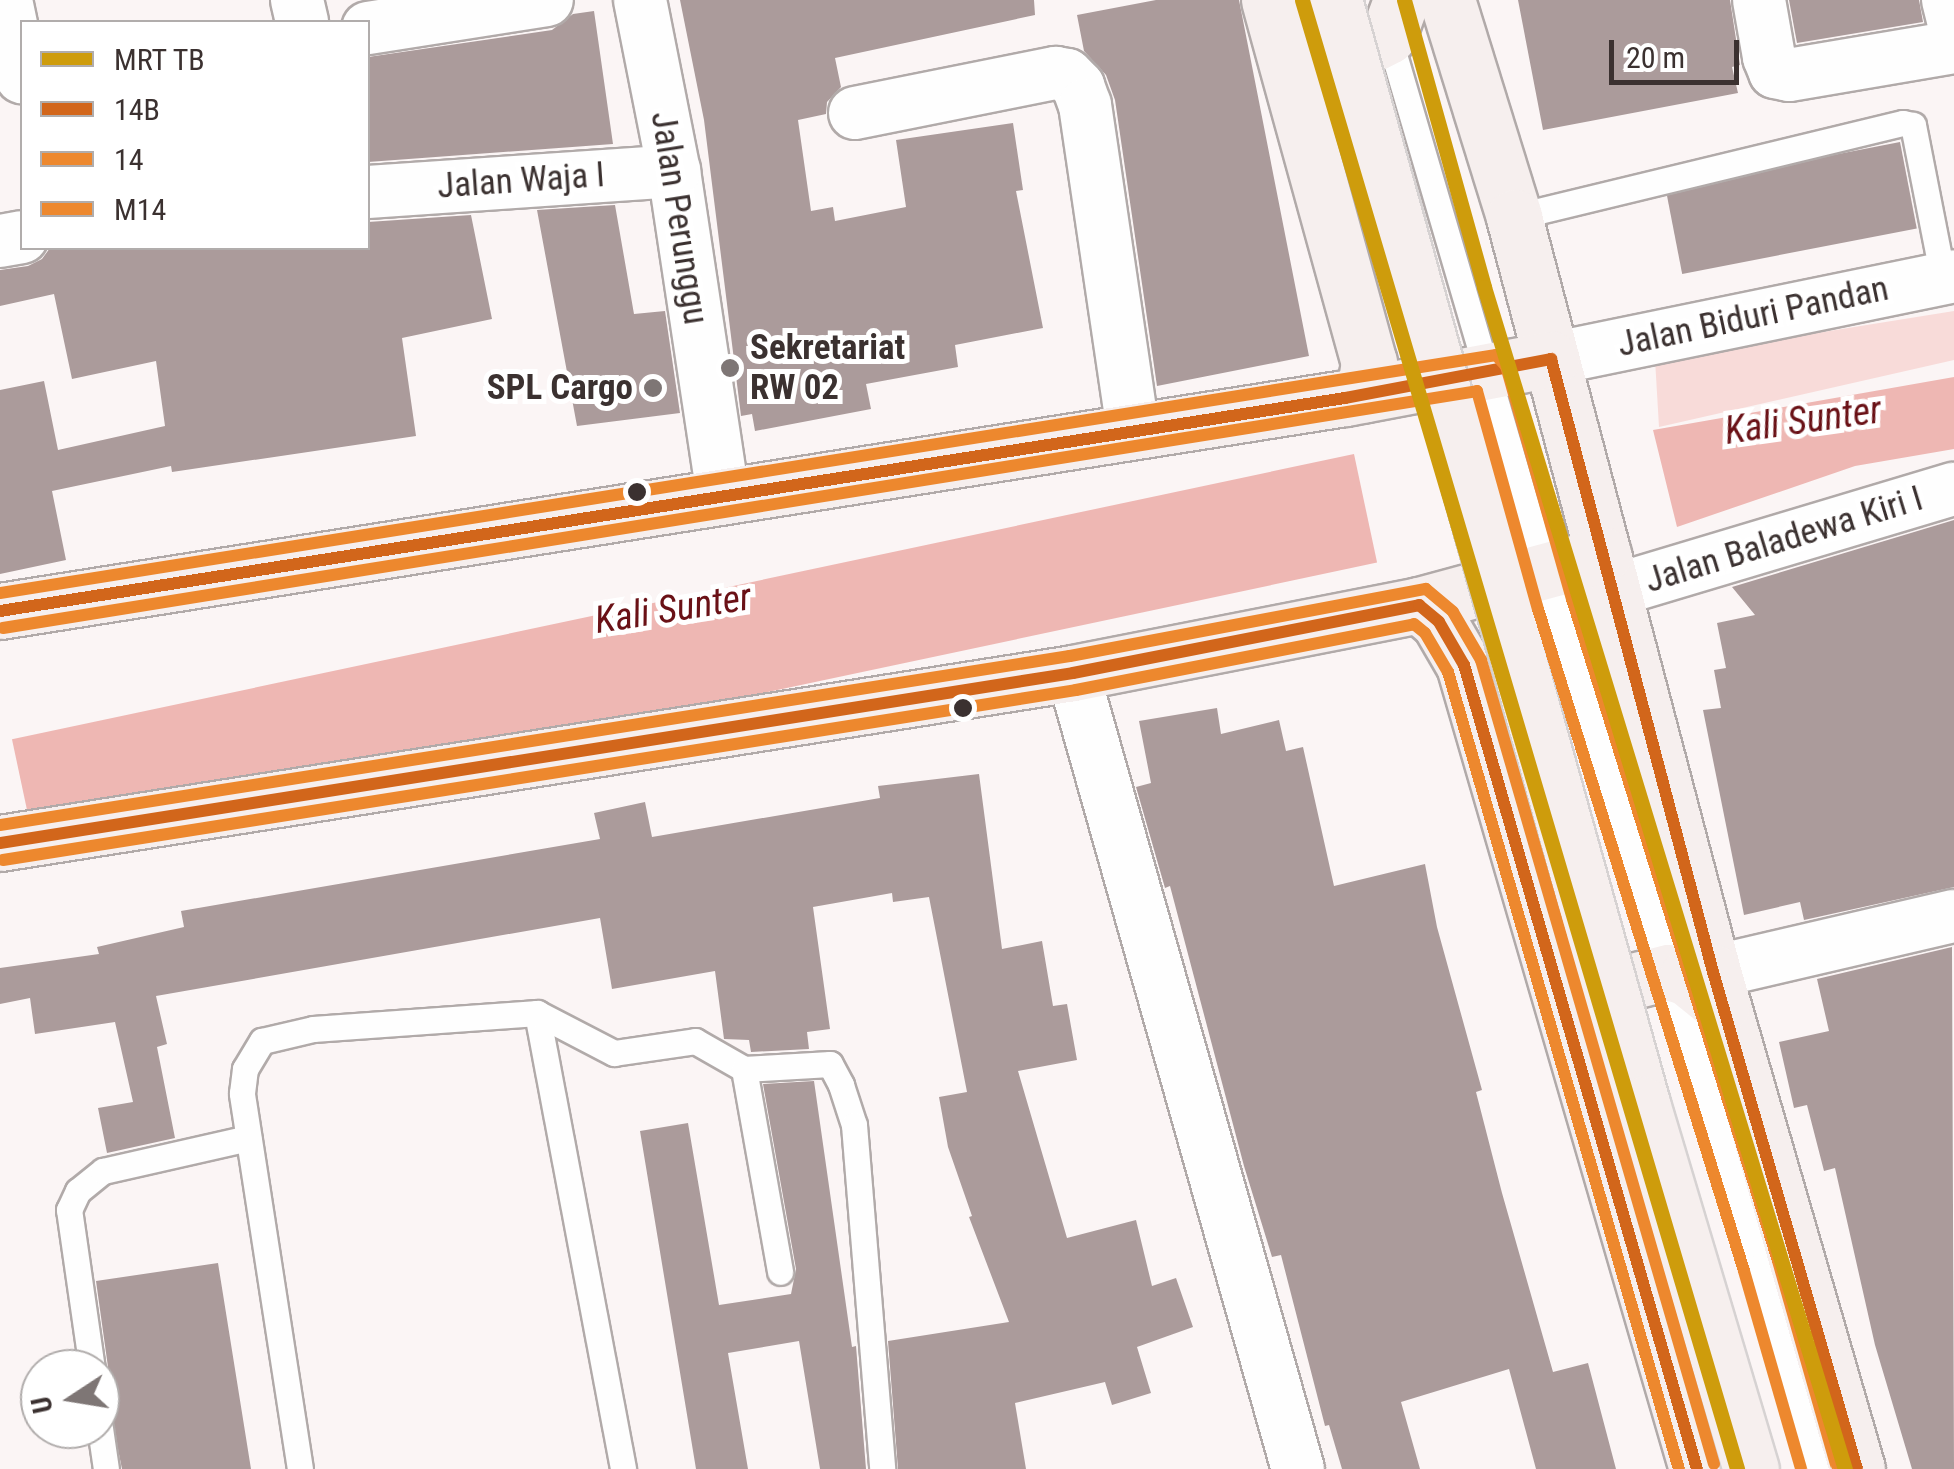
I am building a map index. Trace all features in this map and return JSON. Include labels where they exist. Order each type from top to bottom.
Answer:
[{"type":"main road","points":[[1271,0],[1289,27],[1318,49],[1350,56],[1389,12]]},
{"type":"main road","points":[[1271,0],[1369,362],[1364,395]]},
{"type":"main road","points":[[1334,0],[1642,1104],[1751,1469]]},
{"type":"main road","points":[[1446,0],[1514,217],[1608,573],[1701,983],[1857,1469]]},
{"type":"main road","points":[[0,611],[1364,395],[1552,359]]},
{"type":"main road","points":[[0,843],[1073,673],[1419,605],[1546,570],[1608,573]]},
{"type":"main road","points":[[1419,605],[1439,622],[1464,665],[1697,1469]]},
{"type":"main road","points":[[1568,1025],[1574,1009],[1597,990],[1701,983]]},
{"type":"street","points":[[6,0],[20,67]]},
{"type":"street","points":[[370,28],[547,0]]},
{"type":"street","name":"Jalan Perunggu","points":[[640,0],[674,171],[723,495]]},
{"type":"street","points":[[1759,0],[1775,72],[1789,75],[1954,47]]},
{"type":"street","points":[[1948,0],[1954,24]]},
{"type":"street","points":[[854,112],[1056,73],[1067,75],[1078,86],[1085,104],[1133,430]]},
{"type":"street","name":"Jalan Waja I","points":[[370,192],[674,171]]},
{"type":"street","name":"Jalan Biduri Pandan","points":[[1552,359],[1949,277]]},
{"type":"street","name":"Jalan Baladewa Kiri I","points":[[1608,573],[1954,489]]},
{"type":"street","points":[[1073,673],[1298,1469]]},
{"type":"street","points":[[1701,983],[1954,916]]},
{"type":"lane","points":[[1389,12],[1546,570],[1701,983],[1820,1469]]},
{"type":"lane","points":[[1514,217],[1903,123],[1913,125],[1949,277]]},
{"type":"lane","points":[[537,1014],[623,1469]]},
{"type":"lane","points":[[300,1469],[248,1138],[242,1093],[245,1069],[262,1041],[313,1029],[537,1014],[614,1054],[695,1042],[744,1068],[830,1064],[854,1125],[882,1469]]},
{"type":"lane","points":[[744,1068],[780,1272]]},
{"type":"lane","points":[[89,1349],[69,1210],[78,1191],[102,1171],[248,1138]]},
{"type":"shaded area","points":[[1954,311],[1954,360],[1659,427],[1655,359]]},
{"type":"water","name":"Kali Sunter","points":[[1954,377],[1954,449],[1855,466],[1677,527],[1653,430]]},
{"type":"water","name":"Kali Sunter","points":[[1354,454],[1377,563],[35,848],[12,739]]},
{"type":"building","points":[[680,0],[1034,0],[1035,15],[835,58],[841,87],[827,102],[826,114],[798,120],[811,211],[833,207],[835,221],[906,207],[896,140],[1013,123],[1023,190],[1016,191],[1043,328],[955,345],[958,367],[866,384],[871,409],[755,431],[752,414],[741,416],[704,120]]},
{"type":"building","points":[[1156,0],[1239,0],[1309,356],[1157,386],[1115,100],[1106,75],[1084,51],[1077,15]]},
{"type":"building","points":[[1518,0],[1730,0],[1740,65],[1732,67],[1738,93],[1543,130]]},
{"type":"building","points":[[1789,0],[1919,0],[1923,22],[1797,43]]},
{"type":"building","points":[[594,11],[613,144],[370,162],[370,57],[552,30],[573,14]]},
{"type":"building","points":[[1900,142],[1917,228],[1682,274],[1665,188]]},
{"type":"building","points":[[615,205],[634,314],[665,311],[680,413],[577,426],[537,210]]},
{"type":"building","points":[[471,215],[492,319],[402,338],[416,436],[172,472],[171,466],[52,491],[66,560],[0,574],[0,390],[44,381],[58,450],[165,426],[156,361],[72,379],[54,294],[0,306],[0,270],[28,266],[42,259],[49,250],[370,250],[370,222]]},
{"type":"building","points":[[1954,520],[1954,887],[1804,920],[1800,902],[1744,915],[1703,710],[1721,708],[1714,670],[1726,668],[1717,623],[1755,615],[1732,587]]},
{"type":"building","points":[[1217,708],[1221,734],[1279,720],[1286,751],[1303,747],[1334,886],[1425,864],[1437,927],[1482,1090],[1476,1092],[1553,1372],[1588,1363],[1616,1469],[1536,1469],[1509,1369],[1401,1402],[1420,1469],[1342,1469],[1329,1425],[1325,1426],[1281,1255],[1272,1257],[1244,1166],[1170,886],[1165,888],[1136,787],[1151,783],[1139,721]]},
{"type":"building","points":[[979,774],[1002,949],[1042,941],[1053,1006],[1067,1004],[1077,1060],[1018,1071],[1067,1238],[1136,1220],[1152,1286],[1176,1278],[1193,1327],[1137,1347],[1151,1393],[1112,1405],[1105,1382],[1015,1403],[1026,1469],[898,1469],[888,1341],[1009,1322],[969,1217],[972,1216],[948,1147],[939,1097],[967,1092],[929,897],[893,902],[892,893],[813,907],[830,1029],[807,1032],[809,1049],[751,1052],[749,1040],[724,1039],[715,971],[612,989],[600,918],[156,996],[167,1044],[157,1047],[175,1138],[107,1153],[98,1108],[133,1102],[115,1022],[35,1034],[30,998],[0,1004],[0,968],[99,954],[97,947],[184,927],[181,911],[600,839],[594,813],[645,802],[652,837],[880,798],[878,786]]},
{"type":"building","points":[[1952,947],[1954,1469],[1912,1469],[1875,1345],[1835,1168],[1824,1171],[1807,1105],[1794,1108],[1779,1042],[1829,1031],[1817,979]]},
{"type":"building","points":[[814,1081],[852,1347],[856,1346],[866,1469],[820,1469],[799,1341],[728,1353],[748,1469],[696,1469],[640,1131],[688,1123],[719,1305],[791,1294],[796,1269],[763,1084]]},
{"type":"building","points":[[218,1263],[251,1469],[122,1469],[118,1449],[120,1349],[105,1349],[96,1281]]},
{"type":"metro line","name":"TB","points":[[1302,0],[1737,1469]]},
{"type":"metro line","name":"TB","points":[[1404,0],[1484,287],[1845,1469]]},
{"type":"transit line","name":"M14","points":[[0,593],[1496,355],[1506,366],[1572,599],[1778,1261],[1836,1464]]},
{"type":"transit line","name":"14B","points":[[0,611],[1345,398],[1551,359],[1713,972],[1857,1469]]},
{"type":"transit line","name":"14","points":[[3,628],[1477,391],[1538,609],[1744,1271],[1801,1469]]},
{"type":"transit line","name":"M14","points":[[0,825],[1070,656],[1426,589],[1453,612],[1481,660],[1714,1464]]},
{"type":"transit line","name":"14B","points":[[0,843],[1073,673],[1419,605],[1439,622],[1464,665],[1697,1469]]},
{"type":"transit line","name":"14","points":[[3,860],[1076,690],[1414,624],[1425,633],[1448,672],[1679,1469]]},
{"type":"place","name":"Sekretariat RW 02","points":[[730,368]]},
{"type":"place","name":"SPL Cargo","points":[[653,388]]}]
